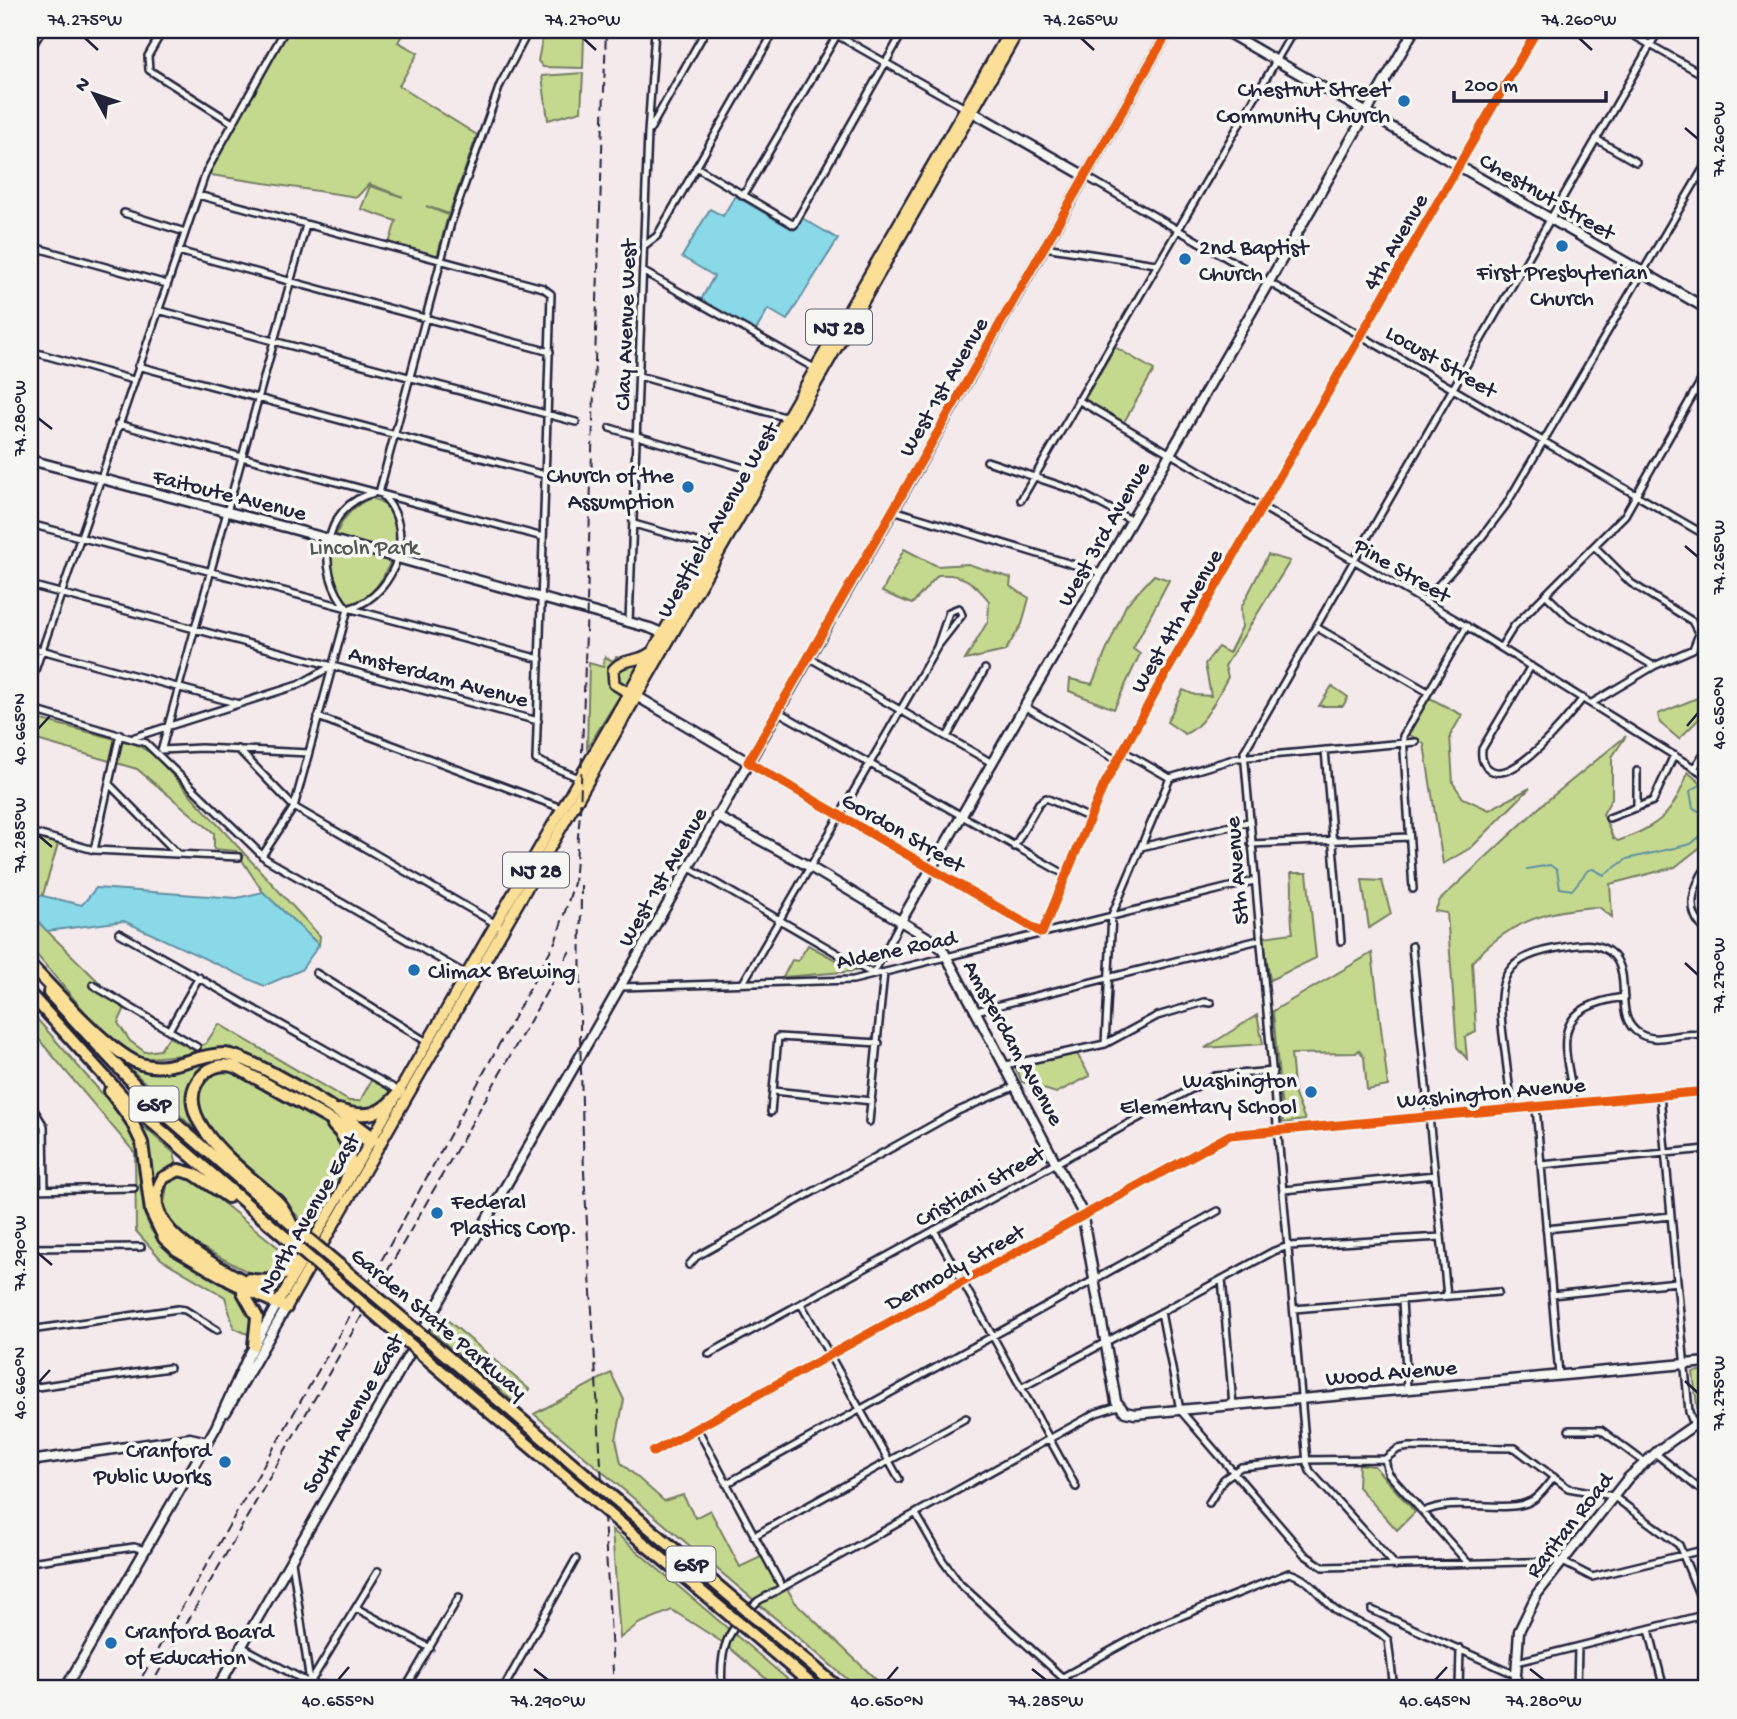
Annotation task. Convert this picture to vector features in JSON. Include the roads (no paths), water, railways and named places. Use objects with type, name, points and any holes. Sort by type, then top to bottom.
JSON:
[{"type":"highway","points":[[30,967],[119,1052],[134,1062],[161,1067],[212,1056],[234,1055],[375,1141]]},
{"type":"highway","name":"Garden State Parkway","points":[[30,967],[139,1090],[292,1225],[305,1245],[426,1358],[817,1689]]},
{"type":"highway","name":"Garden State Parkway","points":[[30,994],[76,1047],[146,1118],[285,1237],[305,1245],[434,1345],[840,1689]]},
{"type":"highway","points":[[76,1047],[138,1131],[147,1166],[150,1211],[161,1234],[177,1250],[280,1305]]},
{"type":"highway","points":[[292,1225],[279,1203],[210,1140],[197,1113],[196,1090],[209,1070],[218,1066],[233,1066],[318,1107],[369,1116],[386,1108],[404,1094]]},
{"type":"highway","points":[[318,1107],[339,1131],[350,1149],[349,1170],[339,1196]]},
{"type":"highway","points":[[254,1345],[257,1324],[255,1309],[231,1277],[188,1248],[168,1230],[157,1199],[159,1186],[167,1174],[179,1170],[194,1174],[285,1237]]},
{"type":"highway","points":[[231,1277],[258,1281],[274,1280],[287,1273],[305,1245]]},
{"type":"main road","name":"Westfield Avenue West","points":[[566,810],[579,778],[666,644],[717,548],[818,371],[969,110],[1019,30]]},
{"type":"main road","name":"West 1st Avenue","points":[[542,1122],[1169,30]]},
{"type":"main road","name":"Chestnut Street","points":[[1223,30],[1707,309]]},
{"type":"main road","name":"West 3rd Avenue","points":[[901,921],[1414,30]]},
{"type":"main road","name":"Westfield Avenue West","points":[[969,110],[1007,31]]},
{"type":"main road","name":"Locust Street","points":[[969,110],[1085,176]]},
{"type":"main road","name":"Faitoute Avenue","points":[[30,460],[329,539],[663,633]]},
{"type":"main road","name":"Westfield Avenue West","points":[[443,1025],[632,694],[652,652],[717,548]]},
{"type":"main road","points":[[663,633],[666,644]]},
{"type":"main road","points":[[632,694],[614,684],[613,670],[620,663],[639,660],[652,652]]},
{"type":"main road","name":"Gordon Street","points":[[632,694],[748,762]]},
{"type":"main road","name":"Amsterdam Avenue","points":[[716,816],[810,867],[939,944],[1076,1195],[1096,1279],[1118,1406]]},
{"type":"main road","name":"North Avenue East","points":[[216,1426],[254,1345],[280,1305],[305,1245],[375,1141],[443,1025]]},
{"type":"main road","name":"South Avenue East","points":[[217,1689],[542,1122]]},
{"type":"main road","name":"North Avenue East","points":[[65,1689],[375,1141]]},
{"type":"main road","name":"Wood Avenue","points":[[1118,1406],[1132,1414],[1707,1362]]},
{"type":"main road","name":"Raritan Road","points":[[1516,1689],[1518,1639],[1524,1616],[1562,1561],[1612,1496],[1644,1462],[1706,1418]]},
{"type":"main road","points":[[30,1461],[190,1438],[207,1442]]},
{"type":"street","points":[[30,50],[41,30]]},
{"type":"street","points":[[163,30],[148,56],[149,70],[231,122]]},
{"type":"street","points":[[30,685],[209,164],[285,30]]},
{"type":"street","points":[[379,493],[451,223],[500,85],[529,30]]},
{"type":"street","name":"Clay Avenue West","points":[[629,622],[648,133],[655,30]]},
{"type":"street","points":[[648,133],[706,30]]},
{"type":"street","points":[[645,245],[657,236],[775,30]]},
{"type":"street","name":"Locust Street","points":[[828,30],[969,110]]},
{"type":"street","points":[[696,167],[794,225],[904,30]]},
{"type":"street","points":[[1021,500],[1294,30]]},
{"type":"street","name":"4th Avenue","points":[[1362,336],[1537,30]]},
{"type":"street","points":[[1624,30],[1707,78]]},
{"type":"street","points":[[1243,757],[1659,30]]},
{"type":"street","points":[[743,196],[837,35]]},
{"type":"street","points":[[1596,139],[1636,162]]},
{"type":"street","points":[[1424,601],[1478,542],[1506,505],[1707,162]]},
{"type":"street","name":"Locust Street","points":[[1085,176],[1707,536]]},
{"type":"street","points":[[198,195],[542,288],[551,294],[536,760],[579,778]]},
{"type":"street","points":[[124,213],[185,232]]},
{"type":"street","points":[[160,750],[170,725],[306,225]]},
{"type":"street","points":[[30,246],[167,284]]},
{"type":"street","points":[[1044,247],[1156,264]]},
{"type":"street","points":[[178,251],[550,352]]},
{"type":"street","points":[[644,272],[818,371]]},
{"type":"street","points":[[158,310],[576,422]]},
{"type":"street","name":"West 4th Avenue","points":[[1042,933],[1090,818],[1123,751],[1362,336]]},
{"type":"street","points":[[30,351],[133,380]]},
{"type":"street","points":[[138,366],[545,475]]},
{"type":"street","points":[[1500,647],[1514,625],[1623,518],[1707,370]]},
{"type":"street","points":[[639,376],[791,419]]},
{"type":"street","name":"Pine Street","points":[[1078,400],[1467,626],[1707,775]]},
{"type":"street","points":[[118,424],[543,537]]},
{"type":"street","points":[[610,428],[760,473]]},
{"type":"street","points":[[987,461],[1076,491],[1131,520]]},
{"type":"street","points":[[262,856],[294,807],[348,609],[330,579],[327,563],[329,539],[335,521],[346,507],[361,498],[379,493]]},
{"type":"street","points":[[348,609],[361,605],[377,592],[398,558],[398,524],[389,504],[379,493]]},
{"type":"street","points":[[893,510],[1101,573]]},
{"type":"street","points":[[30,524],[540,659]]},
{"type":"street","points":[[634,524],[717,548]]},
{"type":"street","points":[[1592,703],[1654,666],[1693,649],[1699,639],[1698,631],[1688,619],[1631,583],[1595,547]]},
{"type":"street","points":[[30,585],[332,666]]},
{"type":"street","points":[[1546,595],[1570,618],[1654,666]]},
{"type":"street","points":[[743,983],[937,647],[962,615],[960,608],[949,612],[937,647]]},
{"type":"street","points":[[1413,889],[1402,743],[1467,626]]},
{"type":"street","points":[[1316,627],[1428,692]]},
{"type":"street","points":[[30,647],[239,704]]},
{"type":"street","points":[[808,657],[992,763]]},
{"type":"street","name":"Amsterdam Avenue","points":[[134,737],[298,685],[332,666],[538,722]]},
{"type":"street","points":[[1531,666],[1482,749],[1483,761],[1491,771],[1511,771],[1559,728],[1583,698]]},
{"type":"street","points":[[947,737],[985,669]]},
{"type":"street","points":[[1024,706],[1118,761]]},
{"type":"street","points":[[30,709],[134,737],[160,750],[262,856],[471,977]]},
{"type":"street","points":[[777,711],[1066,875]]},
{"type":"street","points":[[318,717],[566,810]]},
{"type":"street","points":[[94,850],[120,734]]},
{"type":"street","points":[[1123,751],[1170,778],[1243,757],[1416,742]]},
{"type":"street","points":[[160,750],[237,749],[309,753]]},
{"type":"street","points":[[237,749],[294,807],[499,926]]},
{"type":"street","points":[[1694,768],[1707,749]]},
{"type":"street","points":[[1325,750],[1341,941]]},
{"type":"street","points":[[1609,818],[1653,801],[1674,755]]},
{"type":"street","name":"5th Avenue","points":[[1243,757],[1279,1130],[1306,1460]]},
{"type":"street","name":"Gordon Street","points":[[748,762],[1042,933]]},
{"type":"street","points":[[1637,771],[1637,808]]},
{"type":"street","points":[[1105,1044],[1112,916],[1170,778]]},
{"type":"street","points":[[109,784],[178,854]]},
{"type":"street","points":[[1014,847],[1039,803],[1046,798],[1090,818]]},
{"type":"street","points":[[1141,847],[1248,822]]},
{"type":"street","points":[[30,832],[94,850],[239,857]]},
{"type":"street","points":[[1251,844],[1409,837]]},
{"type":"street","points":[[1707,866],[1699,877],[1692,899],[1696,920],[1707,931]]},
{"type":"street","points":[[687,867],[873,974]]},
{"type":"street","name":"Aldene Road","points":[[620,987],[853,980],[1254,881]]},
{"type":"street","name":"West 3rd Avenue","points":[[873,974],[901,921]]},
{"type":"street","points":[[119,933],[404,1094]]},
{"type":"street","points":[[976,1011],[1259,940]]},
{"type":"street","points":[[1512,1109],[1499,1000],[1503,983],[1516,964],[1539,951],[1585,944],[1611,953],[1620,966],[1629,1024],[1643,1035],[1657,1037],[1693,1033],[1707,1038]]},
{"type":"street","points":[[1412,946],[1447,1296]]},
{"type":"street","points":[[316,973],[432,1044]]},
{"type":"street","points":[[869,1122],[884,973]]},
{"type":"street","points":[[169,1030],[199,977]]},
{"type":"street","points":[[93,985],[197,1048]]},
{"type":"street","points":[[1575,1104],[1565,1048],[1569,1025],[1577,1013],[1592,1003],[1624,997]]},
{"type":"street","points":[[1006,1065],[1105,1044],[1157,1016],[1204,1002],[1211,1003]]},
{"type":"street","points":[[771,1112],[778,1037],[879,1043]]},
{"type":"street","name":"Cristiani Street","points":[[709,1354],[1215,1076],[1273,1071]]},
{"type":"street","points":[[689,1265],[696,1257],[936,1123],[1017,1086]]},
{"type":"street","points":[[773,1091],[872,1101]]},
{"type":"street","name":"Washington Avenue","points":[[1279,1130],[1707,1091]]},
{"type":"street","points":[[1660,1095],[1684,1364],[1689,1412],[1694,1425]]},
{"type":"street","points":[[1535,1107],[1559,1375]]},
{"type":"street","points":[[34,1110],[44,1126],[45,1190]]},
{"type":"street","name":"Dermody Street","points":[[653,1452],[1230,1135],[1279,1130]]},
{"type":"street","points":[[1541,1165],[1707,1149]]},
{"type":"street","points":[[1284,1190],[1435,1175]]},
{"type":"street","points":[[30,1190],[134,1188]]},
{"type":"street","points":[[726,1483],[1218,1212]]},
{"type":"street","points":[[1546,1229],[1671,1216]]},
{"type":"street","points":[[934,1230],[1076,1487]]},
{"type":"street","points":[[1021,1388],[1263,1255],[1289,1247],[1441,1237]]},
{"type":"street","points":[[30,1248],[141,1247]]},
{"type":"street","points":[[1222,1279],[1233,1405]]},
{"type":"street","points":[[1552,1295],[1677,1282]]},
{"type":"street","points":[[1294,1309],[1498,1292]]},
{"type":"street","points":[[1402,1300],[1407,1389]]},
{"type":"street","points":[[801,1304],[899,1479]]},
{"type":"street","points":[[30,1330],[178,1309],[186,1310],[217,1330]]},
{"type":"street","points":[[1161,1312],[1180,1410],[1305,1555],[1323,1567],[1562,1561],[1592,1577],[1707,1549]]},
{"type":"street","points":[[30,1388],[169,1368]]},
{"type":"street","points":[[722,1689],[720,1663],[727,1636],[755,1603],[1084,1420],[1118,1406]]},
{"type":"street","points":[[754,1536],[966,1418]]},
{"type":"street","points":[[697,1428],[782,1587]]},
{"type":"street","points":[[1569,1430],[1601,1430],[1644,1462]]},
{"type":"street","points":[[1209,1503],[1222,1481],[1245,1466],[1306,1460],[1385,1459],[1404,1448],[1506,1446],[1521,1452],[1578,1492],[1612,1496],[1679,1545],[1692,1583],[1707,1614],[1516,1662]]},
{"type":"street","points":[[1655,1453],[1707,1495]]},
{"type":"street","points":[[1385,1459],[1388,1473],[1469,1564]]},
{"type":"street","points":[[1306,1460],[1310,1471],[1396,1566]]},
{"type":"street","points":[[1423,1512],[1440,1505],[1522,1504],[1535,1498],[1553,1476]]},
{"type":"street","points":[[916,1514],[943,1561],[960,1584],[1075,1689]]},
{"type":"street","points":[[30,1563],[134,1547],[145,1550]]},
{"type":"street","points":[[292,1559],[310,1686]]},
{"type":"street","points":[[503,1689],[576,1559]]},
{"type":"street","points":[[310,1686],[377,1571]]},
{"type":"street","points":[[1063,1677],[1154,1627],[1289,1573],[1308,1580],[1337,1612],[1370,1625],[1388,1640],[1394,1689]]},
{"type":"street","points":[[405,1689],[459,1597]]},
{"type":"street","points":[[356,1608],[430,1648]]},
{"type":"street","points":[[1372,1610],[1516,1675]]},
{"type":"street","points":[[1649,1629],[1664,1689]]},
{"type":"street","points":[[241,1646],[310,1686],[352,1689]]},
{"type":"street","points":[[1577,1689],[1578,1647]]},
{"type":"street","points":[[1459,1689],[1460,1648]]},
{"type":"water","points":[[735,196],[794,230],[802,218],[838,239],[787,320],[768,309],[755,332],[701,300],[714,276],[682,257],[710,209],[723,216]]},
{"type":"water","points":[[96,888],[237,898],[263,892],[319,945],[301,970],[264,986],[124,921],[47,931],[32,909],[30,893],[82,905]]},
{"type":"waterway","points":[[1705,782],[1690,791],[1693,808],[1707,815],[1707,822]]},
{"type":"waterway","points":[[1527,869],[1550,865],[1557,870],[1560,888],[1572,890],[1588,870],[1593,869],[1604,875],[1627,859],[1691,844],[1706,831],[1707,824]]},
{"type":"railway","points":[[135,1689],[374,1274],[556,940],[574,883],[580,813],[606,30]]},
{"type":"railway","points":[[581,885],[580,1036],[584,1172],[614,1689]]},
{"type":"railway","points":[[149,1689],[571,949]]},
{"type":"place","name":"Chestnut Street Community Church","points":[[1404,101]]},
{"type":"place","name":"First Presbyterian Church","points":[[1562,246]]},
{"type":"place","name":"2nd Baptist Church","points":[[1185,259]]},
{"type":"place","name":"Church of the Assumption","points":[[688,487]]},
{"type":"place","name":"Climax Brewing","points":[[414,970]]},
{"type":"place","name":"Washington Elementary School","points":[[1311,1092]]},
{"type":"place","name":"Federal Plastics Corp.","points":[[437,1213]]},
{"type":"place","name":"Cranford Public Works","points":[[225,1462]]},
{"type":"place","name":"Cranford Board of Education","points":[[111,1643]]},
{"type":"park label","name":"Lincoln Park","points":[[364,546]]}]
